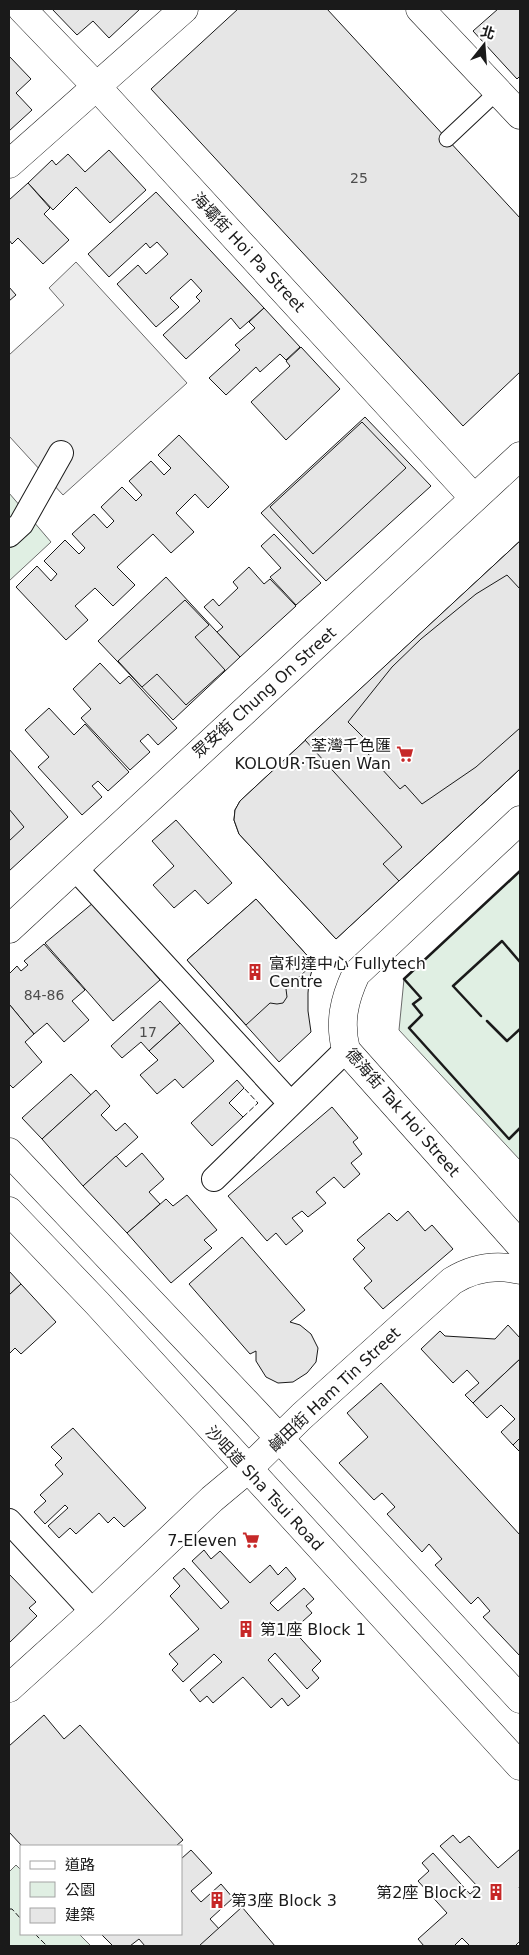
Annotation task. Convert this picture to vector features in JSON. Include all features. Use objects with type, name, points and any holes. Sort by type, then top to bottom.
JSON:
[{"type":"street","name":"海壩街 Hoi Pa Street","points":[[22,9],[96,86],[474,498]]},
{"type":"street","points":[[9,164],[184,9]]},
{"type":"street","points":[[420,9],[520,115]]},
{"type":"street","points":[[9,535],[21,524],[61,453]]},
{"type":"street","name":"眾安街 Chung On Street","points":[[9,929],[520,456]]},
{"type":"street","name":"德海街 Tak Hoi Street","points":[[520,820],[356,974],[346,996],[342,1035],[346,1050],[520,1245]]},
{"type":"street","points":[[75,868],[290,1103]]},
{"type":"street","points":[[214,1179],[346,1050]]},
{"type":"street","points":[[9,1152],[520,1699]]},
{"type":"street","name":"沙咀道 Sha Tsui Road","points":[[9,1211],[97,1303],[520,1766]]},
{"type":"street","name":"鹹田街 Ham Tin Street","points":[[9,1688],[93,1612],[212,1498],[248,1469],[278,1438],[452,1281],[466,1272],[489,1267],[520,1270]]},
{"type":"street","points":[[9,1521],[93,1612]]},
{"type":"lane","points":[[447,139],[498,91]]},
{"type":"green space","points":[[9,493],[51,542],[9,581]]},
{"type":"green space","points":[[520,871],[520,1160],[399,1030],[404,979]]},
{"type":"green space","points":[[16,1865],[20,1869],[20,1935],[80,1935],[91,1946],[9,1946],[9,1872]]},
{"type":"shaded area","points":[[76,262],[187,383],[63,495],[9,436],[9,355],[64,305],[49,288]]},
{"type":"building","points":[[52,9],[140,9],[109,38],[93,21],[77,35]]},
{"type":"building","points":[[238,9],[327,9],[520,218],[520,372],[463,426],[151,89]]},
{"type":"building","points":[[498,9],[520,9],[520,76],[517,79],[473,31]]},
{"type":"building","points":[[9,56],[31,79],[16,93],[32,110],[9,131]]},
{"type":"building","points":[[109,150],[146,190],[110,223],[76,187],[53,210],[28,183],[52,160],[56,165],[68,154],[85,172]]},
{"type":"building","points":[[28,183],[50,208],[44,214],[69,240],[43,264],[18,238],[12,244],[9,240],[9,200]]},
{"type":"building","points":[[156,192],[264,308],[240,329],[231,318],[186,359],[163,335],[200,301],[196,297],[202,291],[191,279],[170,298],[179,307],[156,327],[117,284],[138,265],[146,274],[168,254],[157,242],[150,248],[146,243],[109,277],[88,254]]},
{"type":"building","points":[[9,287],[16,295],[9,301]]},
{"type":"building","points":[[264,308],[300,347],[286,360],[280,354],[260,372],[256,367],[226,395],[209,378],[240,350],[235,345],[255,328],[249,322]]},
{"type":"building","points":[[301,347],[340,389],[286,440],[251,402],[290,366],[286,361]]},
{"type":"building","points":[[365,417],[431,486],[326,581],[261,513]]},
{"type":"building","points":[[362,422],[406,468],[313,554],[270,507]]},
{"type":"building","points":[[179,435],[229,487],[208,508],[195,494],[176,513],[194,532],[171,553],[153,534],[117,567],[135,585],[113,606],[95,588],[75,606],[88,620],[66,640],[16,587],[37,566],[51,581],[57,574],[44,561],[65,540],[79,554],[85,548],[72,534],[94,514],[107,528],[114,521],[101,507],[122,487],[136,501],[142,495],[129,481],[151,461],[164,475],[171,468],[158,455]]},
{"type":"building","points":[[274,534],[321,583],[296,605],[270,577],[281,568],[261,546]]},
{"type":"building","name":"荃灣千色匯 KOLOUR‧Tsuen Wan","points":[[520,541],[520,769],[336,939],[239,834],[234,820],[235,810],[240,801]]},
{"type":"building","name":"荃灣千色匯 KOLOUR‧Tsuen Wan","points":[[520,541],[520,769],[336,939],[239,834],[234,820],[235,810],[240,801]]},
{"type":"building","name":"荃灣千色匯 KOLOUR‧Tsuen Wan","points":[[520,541],[520,769],[399,881],[383,864],[402,847],[305,740]]},
{"type":"building","points":[[249,567],[264,584],[270,579],[296,606],[240,657],[217,632],[223,627],[204,607],[213,599],[219,606],[238,588],[233,582]]},
{"type":"building","points":[[507,575],[520,589],[520,728],[476,767],[422,804],[405,785],[400,789],[361,746],[367,741],[348,722],[392,667],[421,639],[476,594]]},
{"type":"building","points":[[166,577],[240,657],[173,720],[98,641]]},
{"type":"building","points":[[185,600],[209,625],[195,637],[225,670],[186,705],[157,674],[142,687],[118,661]]},
{"type":"building","points":[[100,663],[120,684],[129,676],[177,728],[158,745],[148,734],[140,741],[150,752],[130,770],[81,718],[91,709],[73,689]]},
{"type":"building","points":[[49,708],[74,735],[85,724],[129,772],[108,791],[98,781],[92,786],[102,797],[82,815],[38,767],[49,757],[25,730]]},
{"type":"building","points":[[9,749],[68,817],[9,871]]},
{"type":"building","points":[[9,809],[24,827],[9,841]]},
{"type":"building","points":[[176,820],[232,883],[208,904],[195,890],[174,908],[153,885],[174,866],[152,841]]},
{"type":"building","name":"富利達中心 Fullytech Centre","points":[[256,899],[314,963],[308,993],[311,1032],[279,1062],[187,960]]},
{"type":"building","name":"富利達中心 Fullytech Centre","points":[[256,899],[314,963],[286,989],[287,997],[283,1003],[270,1003],[246,1025],[187,960]]},
{"type":"building","points":[[93,903],[160,980],[113,1021],[45,943]]},
{"type":"building","points":[[44,944],[85,990],[72,1001],[89,1020],[64,1042],[47,1023],[34,1034],[9,1004],[9,974],[17,966],[21,971],[28,965],[24,961]]},
{"type":"building","points":[[160,1001],[180,1023],[149,1051],[141,1042],[122,1058],[111,1046]]},
{"type":"building","points":[[9,1004],[34,1034],[25,1042],[42,1062],[13,1088],[9,1084]]},
{"type":"building","points":[[180,1023],[214,1061],[183,1088],[175,1079],[157,1094],[140,1075],[158,1060],[149,1051]]},
{"type":"building","points":[[71,1074],[91,1095],[42,1139],[22,1118]]},
{"type":"building","points":[[237,1080],[244,1088],[229,1103],[243,1117],[212,1146],[191,1123]]},
{"type":"building","points":[[96,1090],[110,1106],[101,1115],[116,1131],[125,1123],[138,1137],[83,1186],[42,1139]]},
{"type":"building","points":[[332,1107],[358,1138],[353,1142],[362,1154],[351,1163],[360,1174],[344,1188],[334,1177],[316,1192],[326,1203],[308,1217],[302,1211],[292,1218],[303,1231],[286,1245],[276,1233],[267,1241],[228,1196]]},
{"type":"building","points":[[142,1153],[164,1179],[149,1192],[160,1204],[127,1233],[83,1186],[116,1156],[126,1167]]},
{"type":"building","points":[[187,1195],[217,1230],[204,1240],[212,1248],[171,1283],[127,1233],[166,1199],[173,1206]]},
{"type":"building","points":[[408,1211],[425,1231],[432,1225],[453,1249],[383,1309],[364,1288],[372,1281],[353,1259],[365,1248],[357,1240],[389,1213],[397,1221]]},
{"type":"building","points":[[242,1237],[305,1310],[290,1322],[300,1325],[311,1334],[318,1348],[316,1362],[307,1373],[293,1382],[278,1383],[266,1377],[256,1361],[256,1351],[250,1354],[189,1284]]},
{"type":"building","points":[[9,1271],[21,1284],[9,1295]]},
{"type":"building","points":[[21,1284],[56,1322],[21,1354],[15,1348],[9,1354],[9,1295]]},
{"type":"building","points":[[508,1325],[520,1338],[520,1359],[473,1403],[465,1395],[479,1383],[467,1370],[453,1383],[421,1349],[440,1331],[445,1336],[495,1339]]},
{"type":"building","points":[[520,1359],[520,1438],[513,1445],[501,1432],[515,1419],[501,1405],[487,1418],[473,1403]]},
{"type":"building","points":[[381,1383],[520,1535],[520,1656],[483,1617],[490,1611],[478,1597],[471,1604],[435,1565],[442,1559],[429,1544],[422,1552],[387,1514],[395,1507],[382,1493],[374,1500],[339,1463],[368,1437],[347,1413]]},
{"type":"building","points":[[73,1428],[146,1508],[124,1527],[114,1517],[108,1523],[99,1513],[76,1534],[70,1528],[59,1538],[48,1526],[68,1508],[65,1505],[45,1524],[34,1512],[46,1501],[40,1495],[63,1474],[55,1465],[62,1458],[51,1447]]},
{"type":"building","points":[[520,1438],[520,1452],[513,1445]]},
{"type":"building","name":"第1座 Block 1","points":[[204,1550],[211,1559],[220,1551],[250,1583],[270,1565],[278,1575],[286,1567],[296,1579],[270,1603],[278,1611],[304,1588],[314,1599],[306,1606],[312,1613],[293,1630],[321,1661],[312,1670],[319,1678],[307,1689],[275,1653],[268,1660],[300,1696],[288,1706],[282,1698],[271,1708],[243,1677],[213,1703],[207,1696],[200,1702],[190,1690],[222,1662],[214,1654],[183,1682],[172,1670],[178,1664],[169,1654],[199,1629],[170,1596],[180,1586],[173,1578],[184,1568],[221,1609],[229,1602],[192,1561]]},
{"type":"building","points":[[9,1574],[36,1602],[29,1608],[37,1616],[9,1643]]},
{"type":"building","points":[[44,1715],[64,1739],[80,1725],[183,1840],[177,1845],[21,1845],[9,1832],[9,1746]]},
{"type":"building","name":"第2座 Block 2","points":[[453,1835],[460,1843],[469,1836],[498,1868],[520,1849],[520,1941],[516,1945],[518,1946],[470,1946],[462,1938],[454,1946],[424,1946],[418,1939],[447,1913],[418,1881],[429,1871],[422,1863],[433,1853],[470,1894],[478,1887],[440,1846]]},
{"type":"building","name":"第3座 Block 3","points":[[191,1850],[212,1873],[191,1891],[201,1902],[221,1884],[233,1898],[210,1919],[231,1942],[227,1946],[145,1946],[139,1939],[130,1946],[113,1946],[102,1935],[182,1935],[182,1858]]},
{"type":"building","points":[[242,1907],[275,1946],[199,1946]]},
{"type":"fence","points":[[243,1117],[258,1103],[244,1088]]},
{"type":"fence","points":[[9,1909],[12,1909],[20,1918]]},
{"type":"fence","points":[[36,1935],[47,1946]]},
{"type":"wall","points":[[520,871],[404,979],[421,998],[413,1004],[422,1015],[409,1028],[509,1139],[520,1128]]},
{"type":"wall","points":[[481,1016],[453,986],[502,941],[520,962]]},
{"type":"wall","points":[[487,1021],[507,1041],[520,1029]]},
{"type":"place","name":"荃灣千色匯 KOLOUR‧Tsuen Wan","points":[[405,754]]},
{"type":"place","name":"富利達中心 Fullytech Centre","points":[[255,972]]},
{"type":"place","name":"7-Eleven","points":[[251,1540]]},
{"type":"place","name":"第1座 Block 1","points":[[246,1629]]},
{"type":"place","name":"第2座 Block 2","points":[[496,1892]]},
{"type":"place","name":"第3座 Block 3","points":[[217,1900]]}]
